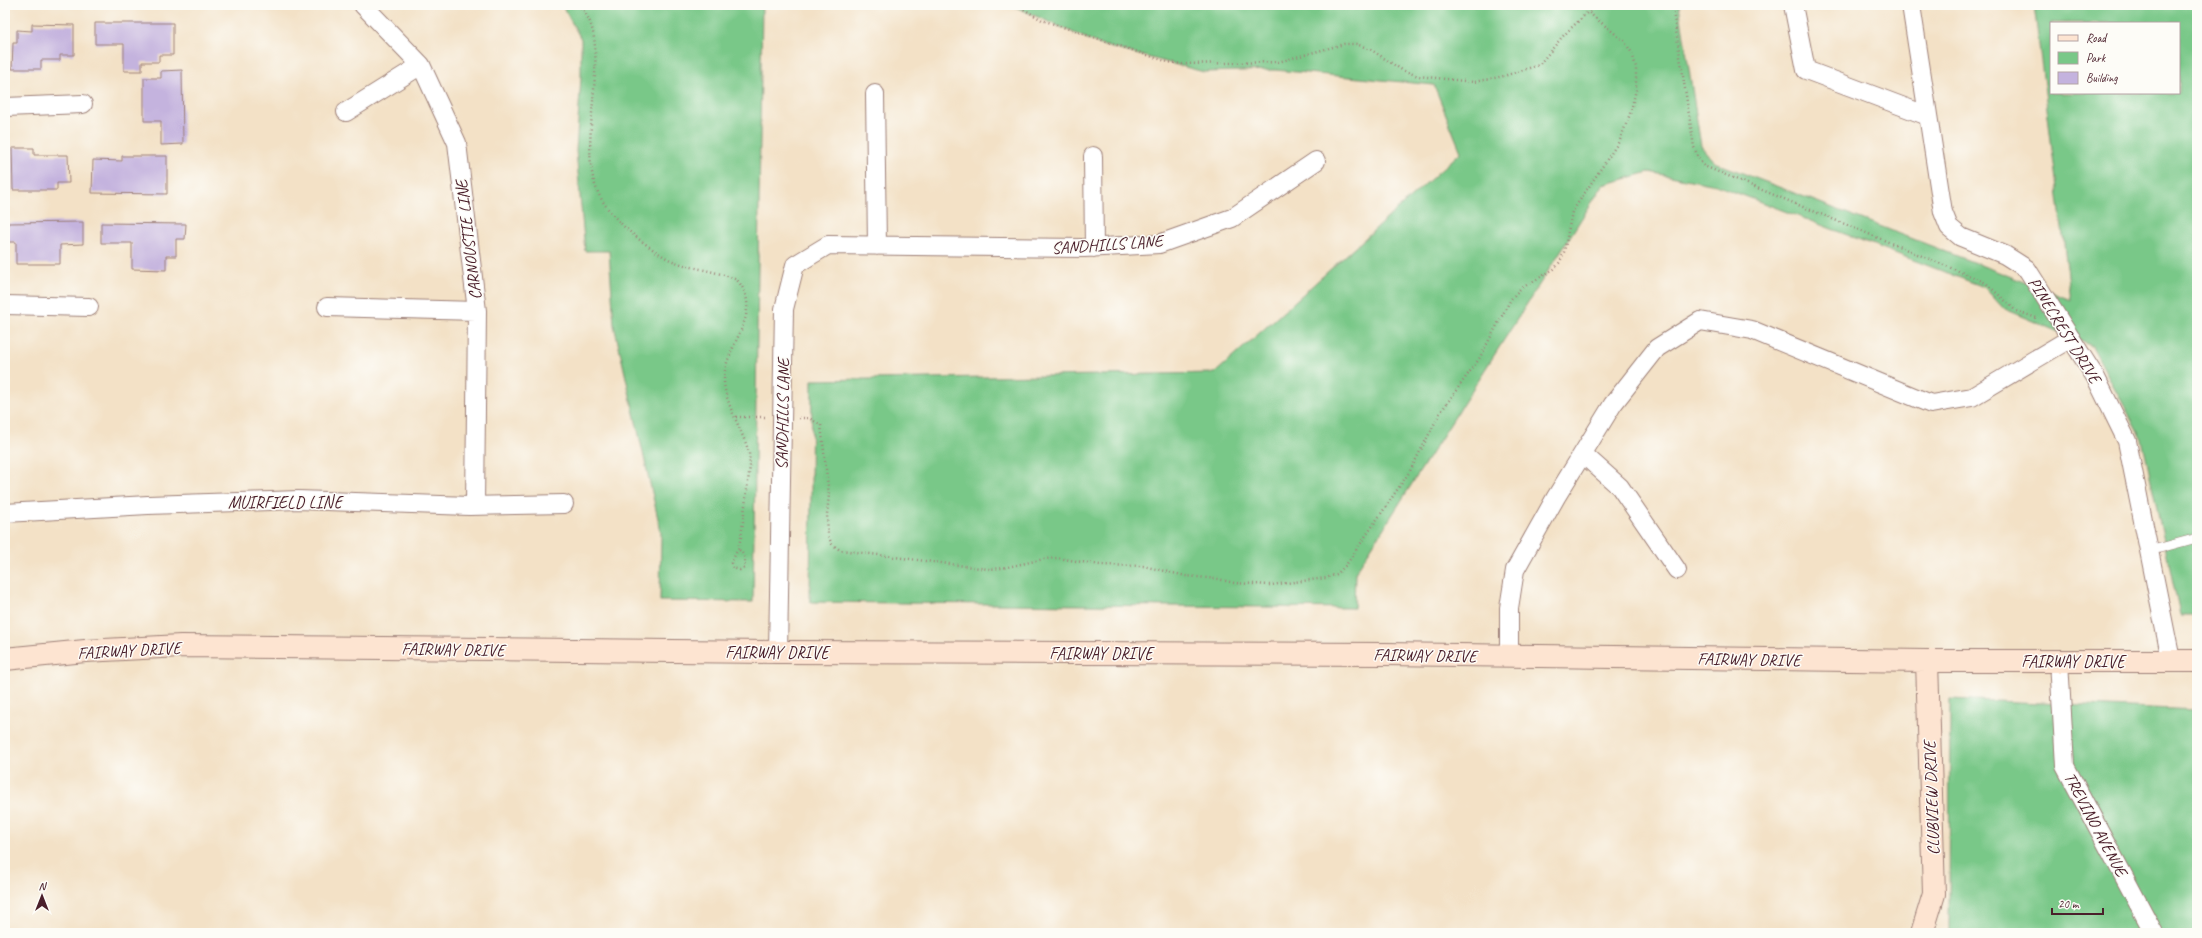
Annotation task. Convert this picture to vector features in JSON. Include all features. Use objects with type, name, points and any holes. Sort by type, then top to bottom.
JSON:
[{"type":"main road","name":"FAIRWAY DRIVE","points":[[5,659],[85,651],[181,646],[778,652],[1509,656],[1927,661],[2197,661]]},
{"type":"main road","name":"CLUBVIEW DRIVE","points":[[1922,933],[1934,894],[1927,661]]},
{"type":"street","name":"CARNOUSTIE LINE","points":[[364,5],[421,65],[457,143],[477,311],[475,506]]},
{"type":"street","points":[[1792,5],[1806,70],[1928,116]]},
{"type":"street","name":"PINECREST DRIVE","points":[[1911,5],[1943,212],[1949,227],[1961,237],[2005,255],[2027,269],[2096,378],[2127,441],[2172,660]]},
{"type":"street","points":[[346,112],[421,65]]},
{"type":"street","points":[[875,94],[878,246]]},
{"type":"street","points":[[5,107],[83,104]]},
{"type":"street","points":[[1093,156],[1094,248]]},
{"type":"street","name":"SANDHILLS LANE","points":[[778,652],[784,309],[795,265],[828,245],[1094,248],[1159,244],[1232,218],[1316,161]]},
{"type":"street","points":[[5,305],[90,307]]},
{"type":"street","points":[[327,307],[477,311]]},
{"type":"street","points":[[1509,656],[1509,608],[1515,570],[1613,404],[1657,348],[1700,321],[1752,330],[1931,404],[1972,398],[2071,338]]},
{"type":"street","points":[[1583,454],[1620,487],[1677,570]]},
{"type":"street","name":"MUIRFIELD LINE","points":[[5,513],[148,505],[298,500],[475,506],[564,504]]},
{"type":"street","name":"TREVINO AVENUE","points":[[2059,661],[2065,766],[2154,933]]},
{"type":"lane","points":[[2149,551],[2197,538]]},
{"type":"path","points":[[578,5],[582,9],[592,27],[596,46],[589,133],[590,158],[597,190],[612,213],[639,239],[664,257],[737,280],[747,296],[747,313],[729,358],[724,382],[736,417],[746,439],[750,466],[738,549],[731,563],[733,568],[740,570],[744,568],[746,562],[744,555],[738,549]]},
{"type":"path","points":[[1017,5],[1042,20],[1168,62],[1182,64],[1278,62],[1344,44],[1356,44],[1370,49],[1402,70],[1418,76],[1474,82],[1504,76],[1539,65],[1562,37],[1596,5]]},
{"type":"path","points":[[1672,5],[1694,147],[1699,160],[1704,166],[1986,283],[2016,311],[2034,318],[2057,315]]},
{"type":"path","points":[[736,417],[809,418],[821,425],[829,496],[826,514],[828,536],[832,544],[840,550],[988,569],[1058,558],[1100,565],[1143,566],[1186,576],[1250,585],[1271,585],[1326,578],[1336,574],[1346,565],[1410,471],[1440,413],[1479,359],[1511,299],[1520,289],[1554,269],[1560,262],[1564,252],[1572,212],[1620,140],[1630,114],[1636,90],[1636,67],[1632,53],[1624,41],[1588,12]]},
{"type":"green space","points":[[562,5],[762,5],[753,602],[660,601],[661,532],[614,325],[609,251],[585,251],[576,151],[581,77],[581,39]]},
{"type":"green space","points":[[1011,5],[1679,5],[1701,146],[1714,162],[2071,300],[2034,5],[2197,5],[2197,615],[2180,615],[2142,439],[2092,346],[2004,309],[1984,287],[1716,185],[1649,172],[1603,185],[1355,573],[1354,608],[810,602],[812,380],[1215,373],[1461,152],[1434,85],[1275,70],[1204,72],[1101,45]]},
{"type":"green space","points":[[1950,699],[2197,710],[2197,933],[1949,933]]},
{"type":"building","points":[[95,23],[173,23],[173,55],[159,55],[159,62],[142,62],[142,71],[124,71],[124,44],[95,44]]},
{"type":"building","points":[[32,24],[74,25],[74,55],[60,55],[60,60],[41,60],[41,69],[12,69],[13,43],[17,43],[17,30],[32,31]]},
{"type":"building","points":[[182,70],[183,144],[161,145],[161,121],[144,121],[144,78],[161,78],[161,71]]},
{"type":"building","points":[[12,148],[34,148],[34,155],[68,155],[69,183],[57,183],[57,190],[13,190]]},
{"type":"building","points":[[122,156],[167,156],[167,194],[92,193],[93,160],[122,161]]},
{"type":"building","points":[[83,222],[83,244],[60,245],[60,264],[16,264],[16,242],[8,242],[8,223]]},
{"type":"building","points":[[101,223],[186,224],[185,239],[176,239],[176,256],[166,256],[166,270],[132,269],[132,243],[101,243]]}]
